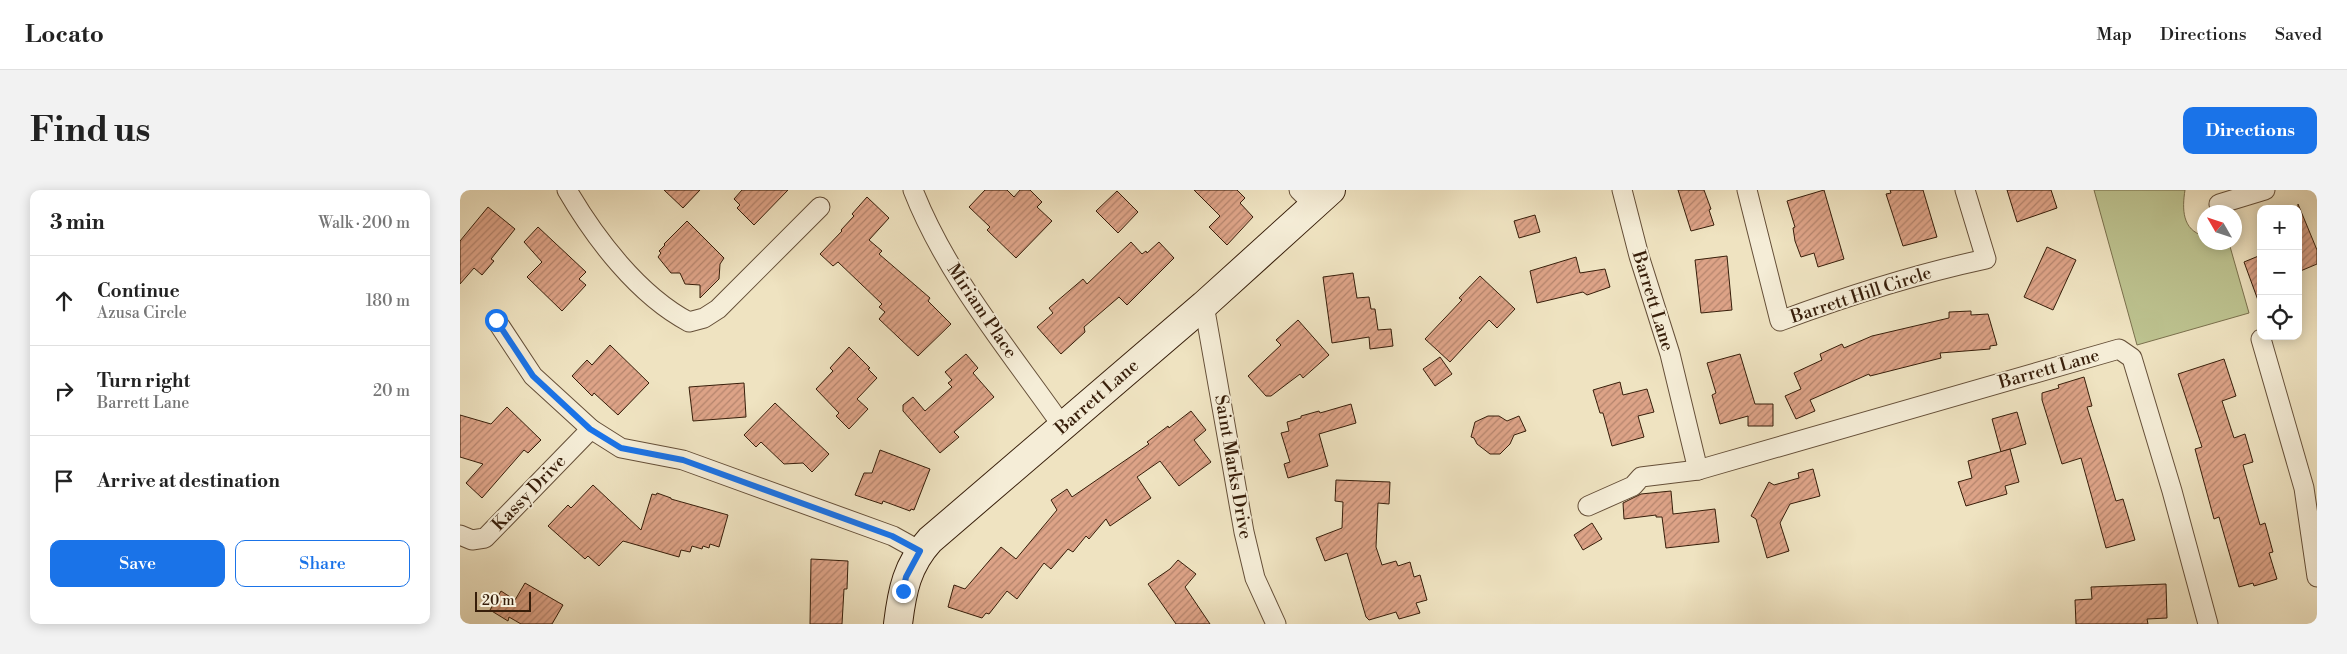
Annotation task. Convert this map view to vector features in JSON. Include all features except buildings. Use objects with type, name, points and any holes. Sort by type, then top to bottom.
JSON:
[{"type":"street","points":[[567,190],[585,220],[612,255],[672,313],[688,322],[704,318],[718,310],[820,208]]},
{"type":"street","name":"Miriam Place","points":[[912,190],[944,256],[1063,427]]},
{"type":"street","name":"Barrett Lane","points":[[1622,190],[1638,256],[1670,354],[1698,470]]},
{"type":"street","name":"Barrett Hill Circle","points":[[1747,190],[1780,321],[1942,268],[1986,258],[1965,190]]},
{"type":"street","points":[[2219,204],[2266,190]]},
{"type":"street","name":"Barrett Lane","points":[[898,624],[906,577],[920,551],[948,524],[1204,305],[1315,195]]},
{"type":"street","name":"Saint Marks Drive","points":[[1204,305],[1244,532],[1255,578],[1276,624]]},
{"type":"street","points":[[496,320],[533,376],[590,429],[621,448],[683,460],[892,536],[920,551]]},
{"type":"street","points":[[2261,340],[2304,488],[2317,578]]},
{"type":"street","name":"Barrett Lane","points":[[1588,506],[1633,486],[1641,476],[1698,470],[2119,349],[2132,358],[2172,491],[2208,624]]},
{"type":"street","name":"Kassy Drive","points":[[460,535],[472,540],[484,538],[590,429]]},
{"type":"green space","points":[[2094,190],[2185,190],[2185,218],[2191,229],[2197,233],[2197,250],[2231,250],[2249,313],[2137,345]]},
{"type":"route","points":[[496,320],[533,376],[590,429],[621,448],[683,460],[892,536],[920,551],[906,577],[903,591]]}]
